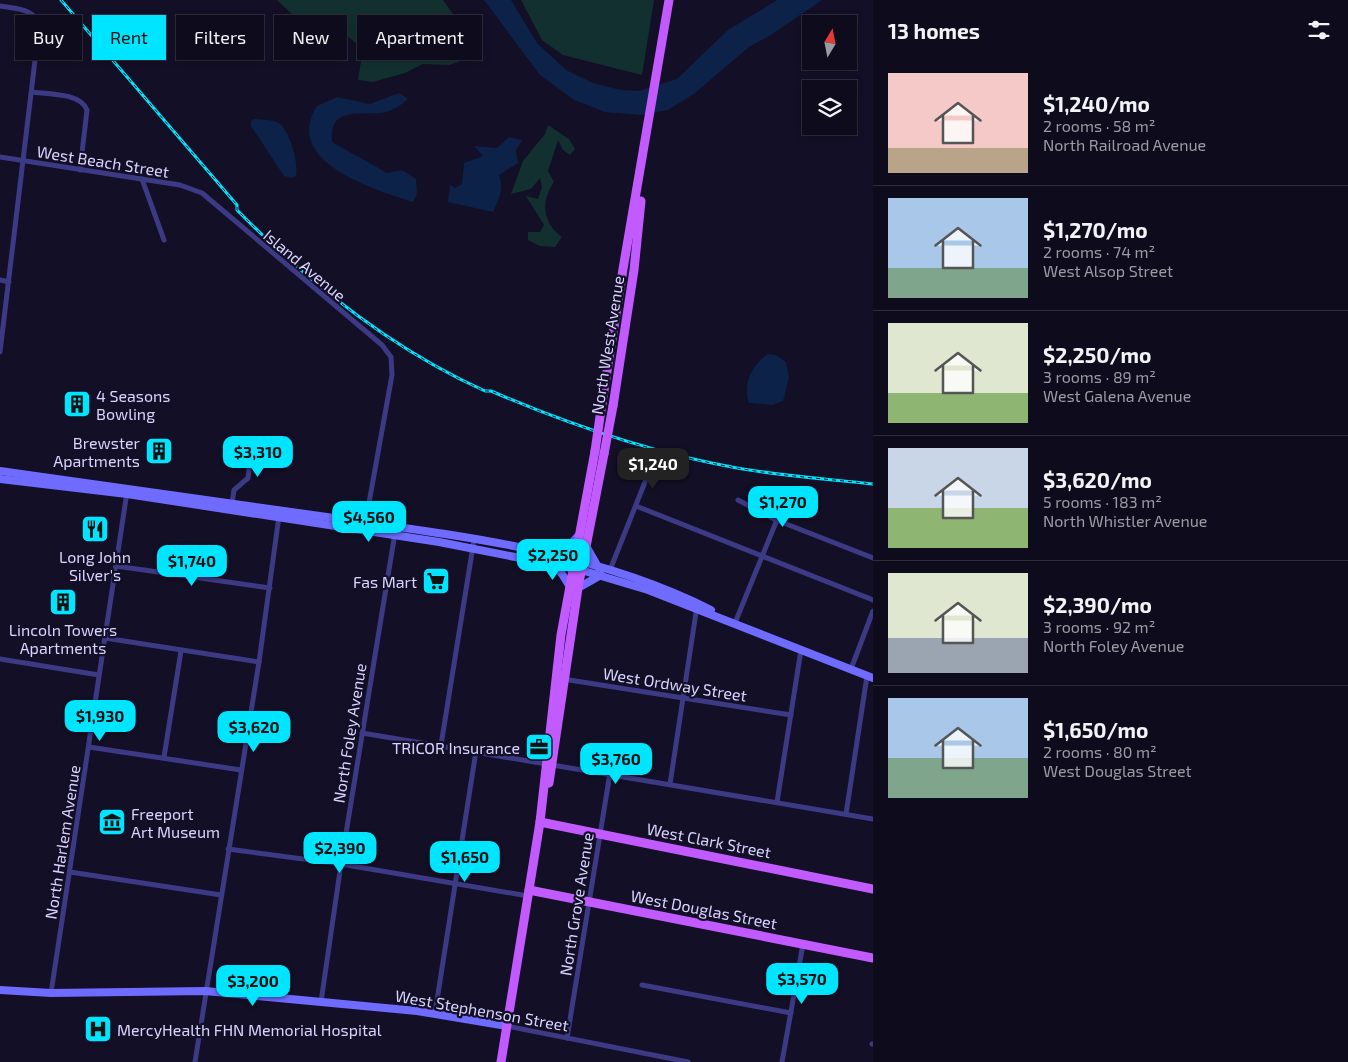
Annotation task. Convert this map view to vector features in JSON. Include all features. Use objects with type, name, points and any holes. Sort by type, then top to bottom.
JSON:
[{"type":"main road","name":"North West Avenue","points":[[501,1062],[550,763],[560,678],[578,565],[580,534],[595,451],[623,269],[670,0]]},
{"type":"main road","name":"North West Avenue","points":[[578,565],[586,546],[613,406],[634,270],[647,138]]},
{"type":"main road","points":[[0,471],[395,531],[553,559],[599,571],[697,607],[870,677]]},
{"type":"main road","points":[[0,479],[232,503],[280,514]]},
{"type":"main road","points":[[553,559],[580,534]]},
{"type":"main road","points":[[586,546],[599,571]]},
{"type":"main road","points":[[553,559],[574,588],[599,571],[610,570],[652,584],[697,607]]},
{"type":"main road","name":"West Clark Street","points":[[540,822],[873,889]]},
{"type":"main road","name":"West Douglas Street","points":[[528,893],[589,902],[873,958]]},
{"type":"main road","name":"West Stephenson Street","points":[[0,990],[51,993],[205,991],[435,1013],[507,1026]]},
{"type":"street","points":[[0,6],[24,10],[35,17],[39,27],[0,352]]},
{"type":"street","points":[[32,92],[77,99],[86,106],[80,170]]},
{"type":"street","name":"West Beach Street","points":[[0,158],[142,179],[180,186],[202,193]]},
{"type":"street","points":[[142,179],[164,240]]},
{"type":"street","name":"Island Avenue","points":[[202,193],[382,345],[391,357],[392,375],[365,527]]},
{"type":"street","points":[[0,280],[9,282]]},
{"type":"street","points":[[232,503],[234,490],[248,478],[252,444]]},
{"type":"street","points":[[610,570],[651,467]]},
{"type":"street","name":"North Harlem Avenue","points":[[51,993],[127,491]]},
{"type":"street","points":[[735,622],[787,495]]},
{"type":"street","points":[[738,500],[776,520],[873,558]]},
{"type":"street","points":[[636,506],[873,600]]},
{"type":"street","points":[[195,1062],[280,514]]},
{"type":"street","name":"North Foley Avenue","points":[[321,1002],[341,864],[395,531]]},
{"type":"street","points":[[441,745],[473,544]]},
{"type":"street","points":[[116,566],[270,588]]},
{"type":"street","points":[[670,784],[697,607]]},
{"type":"street","points":[[850,669],[873,610]]},
{"type":"street","points":[[105,638],[258,662]]},
{"type":"street","points":[[777,802],[801,650]]},
{"type":"street","points":[[164,757],[181,651]]},
{"type":"street","points":[[0,659],[99,675]]},
{"type":"street","points":[[846,814],[870,677]]},
{"type":"street","name":"West Ordway Street","points":[[560,678],[790,715]]},
{"type":"street","points":[[362,733],[610,773],[873,819]]},
{"type":"street","points":[[89,747],[241,770]]},
{"type":"street","points":[[435,1013],[476,751]]},
{"type":"street","name":"North Grove Avenue","points":[[567,1038],[610,773]]},
{"type":"street","name":"West Douglas Street","points":[[228,849],[341,864],[528,893]]},
{"type":"street","points":[[70,872],[221,895]]},
{"type":"street","points":[[782,1062],[803,944]]},
{"type":"street","points":[[642,985],[791,1013]]},
{"type":"street","name":"West Stephenson Street","points":[[507,1026],[688,1062]]},
{"type":"green space","points":[[277,0],[443,0],[455,15],[357,15],[357,47],[356,43],[347,36],[347,15],[293,15]]},
{"type":"green space","points":[[521,0],[654,0],[642,75],[563,55],[542,40]]},
{"type":"green space","points":[[461,60],[449,65],[423,64],[405,73],[373,82],[358,80],[361,61]]},
{"type":"green space","points":[[548,125],[569,139],[575,149],[570,155],[563,150],[558,140],[548,171],[554,182],[545,204],[547,219],[562,237],[555,247],[540,246],[528,240],[528,232],[540,232],[544,225],[526,196],[538,199],[542,187],[540,178],[531,189],[511,194],[523,161],[545,134]]},
{"type":"water","points":[[484,0],[511,0],[537,43],[566,70],[593,83],[621,90],[639,91],[677,79],[728,30],[777,0],[822,0],[771,35],[749,47],[695,93],[668,110],[641,115],[605,112],[574,100],[540,75]]},
{"type":"water","points":[[399,93],[408,99],[392,110],[380,113],[346,115],[340,118],[335,123],[332,131],[332,142],[387,173],[402,170],[416,179],[417,194],[413,202],[377,190],[338,170],[322,158],[312,143],[309,126],[317,106],[337,97],[370,104]]},
{"type":"water","points":[[254,119],[275,121],[284,128],[293,148],[297,171],[296,176],[292,178],[284,176],[251,126],[251,121]]},
{"type":"water","points":[[509,137],[522,140],[516,150],[518,163],[499,175],[501,190],[493,212],[448,202],[450,185],[455,188],[462,184],[464,163],[483,156],[474,146],[497,148]]},
{"type":"water","points":[[768,354],[776,355],[786,362],[789,378],[783,401],[773,405],[749,403],[747,389],[750,376],[757,363]]},
{"type":"railway","points":[[61,0],[237,205],[237,210],[250,223],[303,272],[360,318],[420,357],[485,391],[491,391],[581,426],[643,446],[737,468],[873,484]]},
{"type":"place","name":"4 Seasons Bowling","points":[[77,404]]},
{"type":"place","name":"Brewster Apartments","points":[[159,451]]},
{"type":"place","name":"Long John Silver's","points":[[95,529]]},
{"type":"place","name":"Fas Mart","points":[[436,581]]},
{"type":"place","name":"Lincoln Towers Apartments","points":[[63,602]]},
{"type":"place","name":"TRICOR Insurance","points":[[539,747]]},
{"type":"place","name":"Freeport Art Museum","points":[[112,822]]},
{"type":"place","name":"MercyHealth FHN Memorial Hospital","points":[[98,1029]]}]
